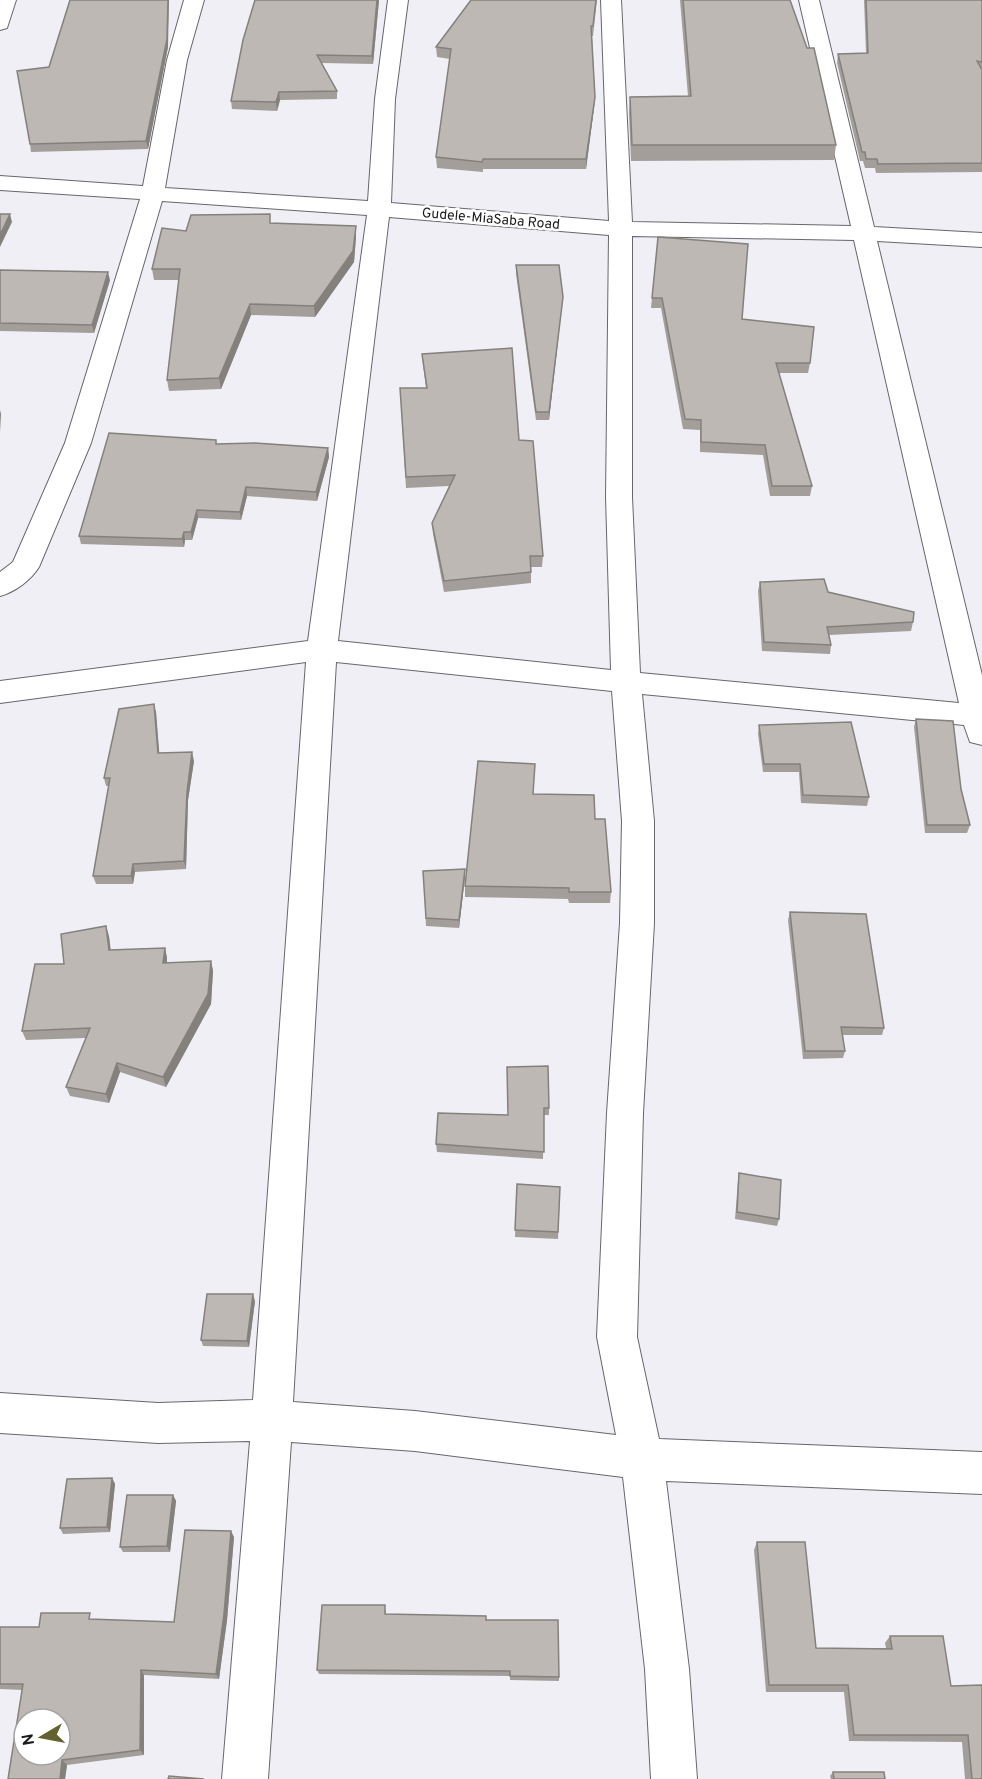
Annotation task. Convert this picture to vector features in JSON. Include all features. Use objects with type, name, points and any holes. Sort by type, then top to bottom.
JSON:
[{"type":"street","points":[[0,24],[6,0]]},
{"type":"street","points":[[0,586],[25,567],[78,442],[153,194],[177,60],[194,0]]},
{"type":"street","points":[[245,1779],[322,650],[379,209],[385,99],[398,0]]},
{"type":"street","points":[[611,0],[621,228],[620,497],[626,682],[638,821],[637,923],[625,1113],[617,1337],[642,1459],[667,1669],[674,1779]]},
{"type":"street","points":[[0,692],[322,650],[981,722],[809,0]]},
{"type":"street","name":"Gudele-MiaSaba Road","points":[[0,183],[621,228],[864,233],[982,240]]},
{"type":"street","points":[[0,1413],[158,1423],[270,1420],[415,1431],[642,1459],[982,1473]]},
{"type":"building","points":[[70,0],[168,0],[167,39],[146,141],[30,144],[17,71],[49,67]]},
{"type":"building","points":[[255,0],[377,0],[372,56],[317,55],[337,91],[279,92],[276,102],[231,101],[243,40]]},
{"type":"building","points":[[471,0],[596,0],[593,26],[591,26],[595,97],[586,159],[483,159],[482,162],[436,157],[451,49],[436,47]]},
{"type":"building","points":[[683,0],[790,0],[807,48],[814,48],[836,145],[632,145],[630,97],[691,96]]},
{"type":"building","points":[[866,0],[982,0],[982,62],[977,61],[982,70],[982,163],[878,164],[877,159],[866,159],[865,152],[862,152],[838,54],[868,53]]},
{"type":"building","points":[[0,214],[10,214],[0,235]]},
{"type":"building","points":[[270,214],[270,223],[356,226],[353,251],[314,306],[250,304],[219,378],[167,380],[180,269],[152,269],[162,228],[186,231],[191,215]]},
{"type":"building","points":[[658,237],[748,244],[742,319],[814,327],[810,363],[776,363],[812,486],[772,486],[765,445],[701,442],[701,420],[685,419],[662,298],[652,298]]},
{"type":"building","points":[[516,265],[559,265],[563,297],[549,412],[536,412]]},
{"type":"building","points":[[0,270],[108,272],[92,325],[0,323]]},
{"type":"building","points":[[512,348],[519,440],[533,441],[543,556],[530,556],[531,572],[444,581],[432,523],[455,475],[406,477],[400,388],[427,388],[422,354]]},
{"type":"building","points":[[109,433],[216,440],[216,444],[255,443],[328,448],[316,492],[246,487],[240,512],[197,510],[191,532],[184,532],[182,539],[79,536]]},
{"type":"building","points":[[824,579],[828,592],[914,612],[913,622],[827,627],[831,645],[764,642],[760,582]]},
{"type":"building","points":[[154,704],[158,753],[192,752],[187,792],[184,861],[133,864],[131,876],[93,876],[110,778],[104,778],[119,709]]},
{"type":"building","points":[[916,719],[953,721],[961,789],[970,825],[927,825]]},
{"type":"building","points":[[851,722],[869,797],[803,795],[800,764],[764,764],[759,725]]},
{"type":"building","points":[[478,761],[535,764],[533,794],[594,795],[595,819],[605,819],[611,892],[569,892],[569,888],[465,886]]},
{"type":"building","points":[[465,869],[459,920],[426,918],[423,871]]},
{"type":"building","points":[[790,912],[866,914],[884,1028],[841,1027],[845,1051],[805,1051]]},
{"type":"building","points":[[106,926],[109,950],[165,948],[163,963],[211,961],[208,994],[163,1077],[117,1063],[106,1094],[66,1087],[90,1028],[22,1031],[35,964],[64,964],[61,934]]},
{"type":"building","points":[[548,1066],[549,1108],[544,1108],[544,1152],[436,1144],[438,1113],[508,1115],[507,1067]]},
{"type":"building","points":[[739,1173],[781,1180],[779,1219],[737,1212]]},
{"type":"building","points":[[517,1184],[560,1187],[558,1232],[515,1230]]},
{"type":"building","points":[[207,1294],[253,1294],[247,1341],[201,1340]]},
{"type":"building","points":[[112,1478],[107,1527],[60,1528],[67,1479]]},
{"type":"building","points":[[127,1495],[173,1495],[167,1546],[120,1547]]},
{"type":"building","points":[[185,1530],[231,1531],[216,1674],[141,1670],[140,1750],[72,1759],[72,1707],[19,1707],[23,1684],[0,1684],[0,1627],[39,1627],[41,1613],[90,1613],[89,1619],[174,1622]]},
{"type":"building","points":[[757,1542],[805,1542],[816,1648],[892,1649],[890,1636],[943,1636],[951,1686],[982,1685],[982,1779],[972,1779],[968,1735],[854,1735],[848,1685],[769,1685]]},
{"type":"building","points":[[322,1605],[385,1605],[385,1614],[486,1616],[486,1620],[558,1620],[559,1677],[510,1676],[510,1671],[317,1670]]},
{"type":"building","points":[[12,1754],[12,1767],[61,1767],[60,1779],[8,1779]]},
{"type":"building","points":[[833,1772],[884,1772],[885,1779],[834,1779]]},
{"type":"building","points":[[169,1776],[204,1779],[168,1779]]}]
